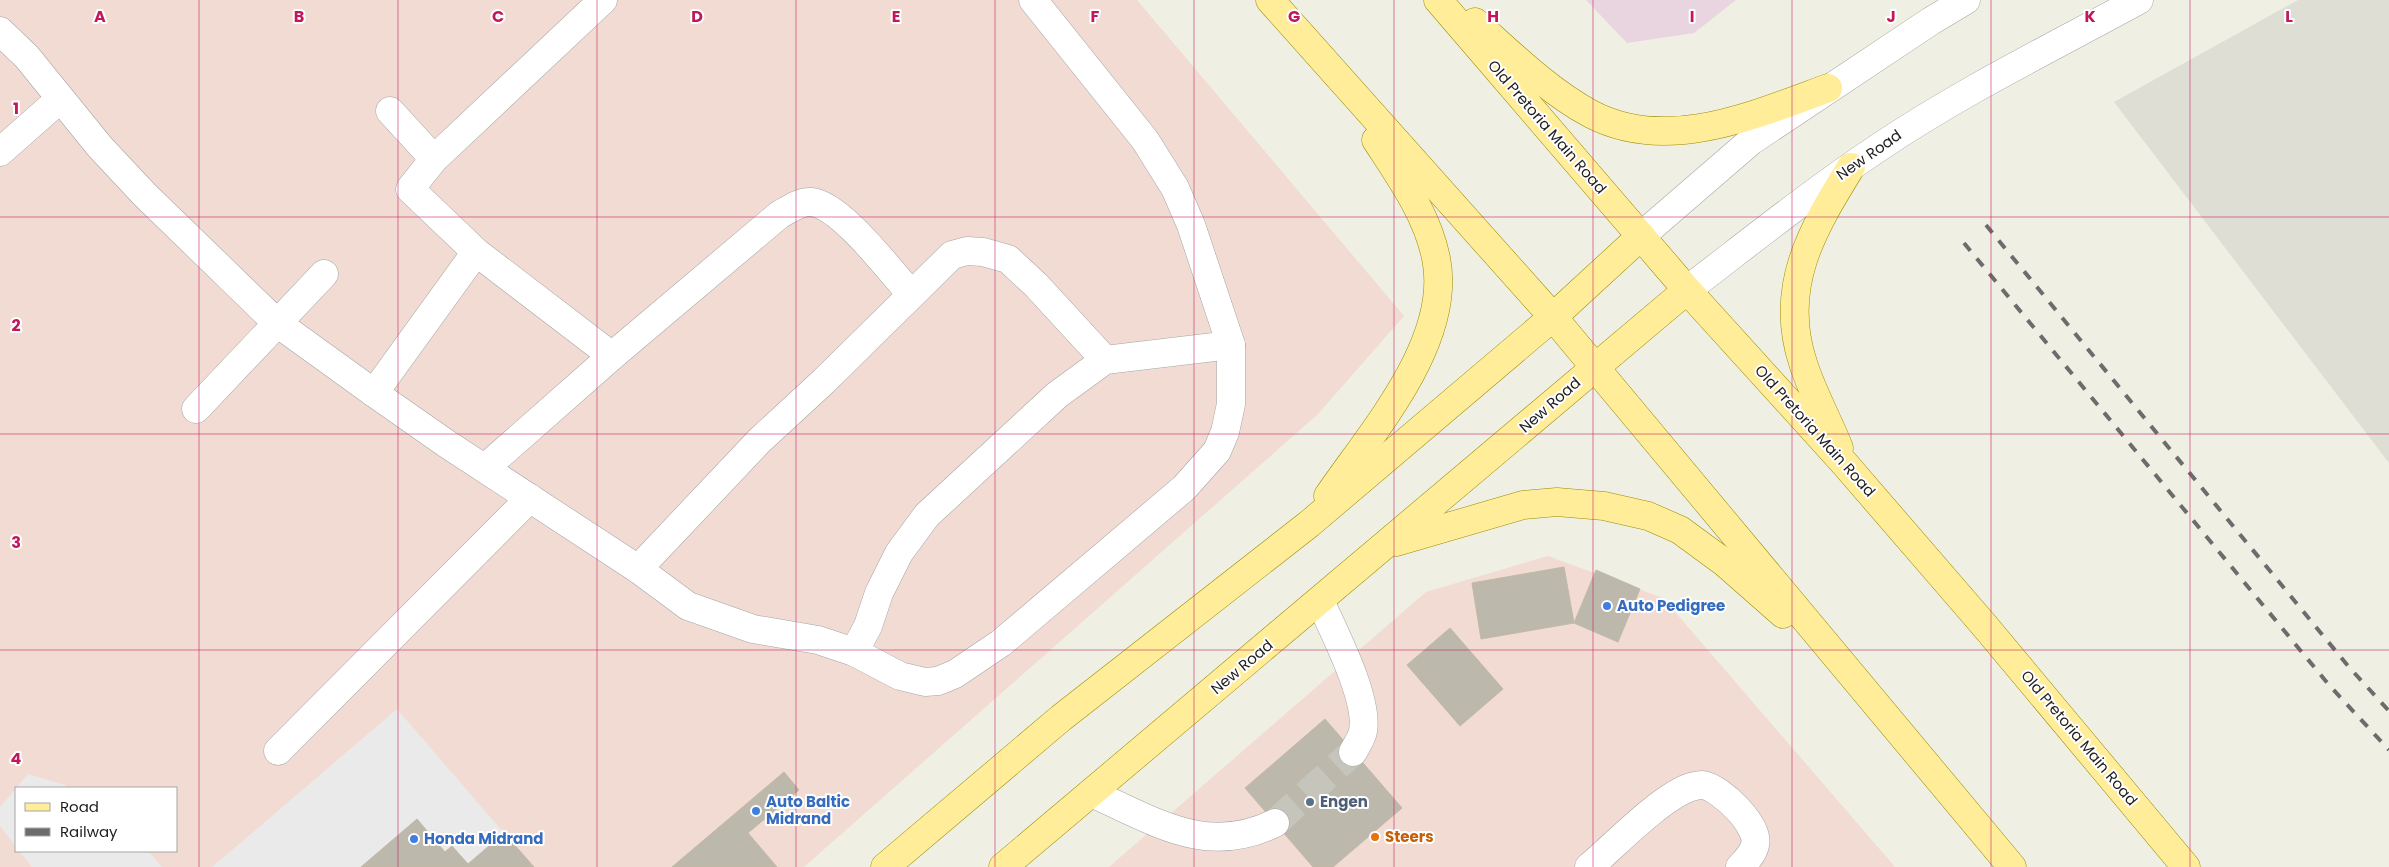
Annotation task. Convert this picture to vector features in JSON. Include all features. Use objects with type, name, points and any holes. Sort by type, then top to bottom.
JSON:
[{"type":"main road","points":[[1270,0],[1552,316],[2012,867]]},
{"type":"main road","name":"Old Pretoria Main Road","points":[[1438,0],[1687,290],[1844,463],[1991,632],[2186,867]]},
{"type":"main road","points":[[1449,0],[1540,78],[1563,95],[1591,114],[1632,128],[1682,131],[1714,126],[1828,88]]},
{"type":"main road","points":[[1309,524],[1416,364],[1435,319],[1439,280],[1432,245],[1418,208],[1330,68]]},
{"type":"main road","points":[[1844,463],[1803,365],[1795,332],[1793,304],[1803,256],[1830,201],[1851,166]]},
{"type":"main road","points":[[885,867],[1061,718],[1309,524],[1552,316],[1641,236]]},
{"type":"main road","name":"New Road","points":[[1003,867],[1320,602],[1594,366],[1687,290]]},
{"type":"main road","points":[[1386,545],[1523,505],[1572,502],[1634,512],[1680,530],[1725,563],[1850,673]]},
{"type":"street","points":[[603,0],[434,159],[410,189],[476,252],[612,356]]},
{"type":"street","points":[[0,31],[27,57],[100,147],[145,195],[277,323],[374,393],[638,569],[688,606],[753,629],[818,640],[854,652],[900,676],[925,682],[938,682],[955,674],[1001,642],[1184,488],[1217,451],[1226,432],[1231,404],[1230,345],[1191,225],[1175,188],[1144,140],[1033,0]]},
{"type":"street","points":[[1641,236],[1751,142],[1828,88],[1966,0]]},
{"type":"street","name":"New Road","points":[[1687,290],[1851,166],[1964,94],[2138,0]]},
{"type":"street","points":[[0,152],[60,99]]},
{"type":"street","points":[[390,111],[434,159]]},
{"type":"street","points":[[485,468],[612,356],[780,215],[809,201],[831,210],[850,226],[911,294]]},
{"type":"street","points":[[638,569],[759,441],[824,381],[952,254],[967,251],[983,252],[1008,259],[1036,285],[1105,360]]},
{"type":"street","points":[[374,393],[476,252]]},
{"type":"street","points":[[196,409],[324,274]]},
{"type":"street","points":[[854,652],[868,626],[879,593],[899,553],[927,515],[1058,395],[1105,360],[1230,345]]},
{"type":"street","points":[[278,752],[530,498]]},
{"type":"street","points":[[1320,602],[1350,666],[1361,705],[1364,732],[1353,752]]},
{"type":"street","points":[[1589,867],[1670,798],[1689,788],[1702,785],[1713,789],[1724,797],[1751,824],[1755,834],[1755,845],[1750,856],[1740,867]]},
{"type":"street","points":[[1091,794],[1186,834],[1224,838],[1255,833],[1275,823]]},
{"type":"shaded area","points":[[0,0],[1137,0],[1404,316],[1317,415],[804,867],[0,867]]},
{"type":"shaded area","points":[[1586,0],[1736,0],[1694,33],[1627,43]]},
{"type":"shaded area","points":[[2298,0],[2389,0],[2389,463],[2114,102]]},
{"type":"shaded area","points":[[1548,556],[1663,598],[1895,867],[1109,867],[1426,592]]},
{"type":"shaded area","points":[[397,709],[504,833],[468,864],[452,846],[445,852],[417,819],[361,867],[212,867]]},
{"type":"shaded area","points":[[28,774],[67,787],[17,787]]},
{"type":"shaded area","points":[[15,789],[15,846],[0,826],[0,807]]},
{"type":"shaded area","points":[[20,852],[149,852],[162,867],[32,867]]},
{"type":"building","points":[[1564,567],[1574,623],[1481,639],[1472,583]]},
{"type":"building","points":[[1596,570],[1640,589],[1618,642],[1574,623]]},
{"type":"building","points":[[1450,628],[1503,689],[1460,726],[1407,665]]},
{"type":"building","points":[[1325,719],[1402,808],[1333,867],[1313,867],[1245,788]]},
{"type":"building","name":"Auto Baltic Midrand","points":[[784,772],[799,790],[748,833],[777,867],[672,867]]},
{"type":"building","name":"Honda Midrand","points":[[417,819],[445,852],[452,846],[468,864],[504,833],[534,867],[361,867]]},
{"type":"tunnel","points":[[1275,823],[1353,752]]},
{"type":"railway","points":[[1986,225],[2348,666],[2389,711]]},
{"type":"railway","points":[[1964,243],[2329,685],[2389,750]]},
{"type":"place","name":"Auto Pedigree","points":[[1607,606]]},
{"type":"place","name":"Engen","points":[[1310,802]]},
{"type":"place","name":"Auto Baltic Midrand","points":[[756,811]]},
{"type":"place","name":"Steers","points":[[1375,837]]},
{"type":"place","name":"Honda Midrand","points":[[414,839]]}]
